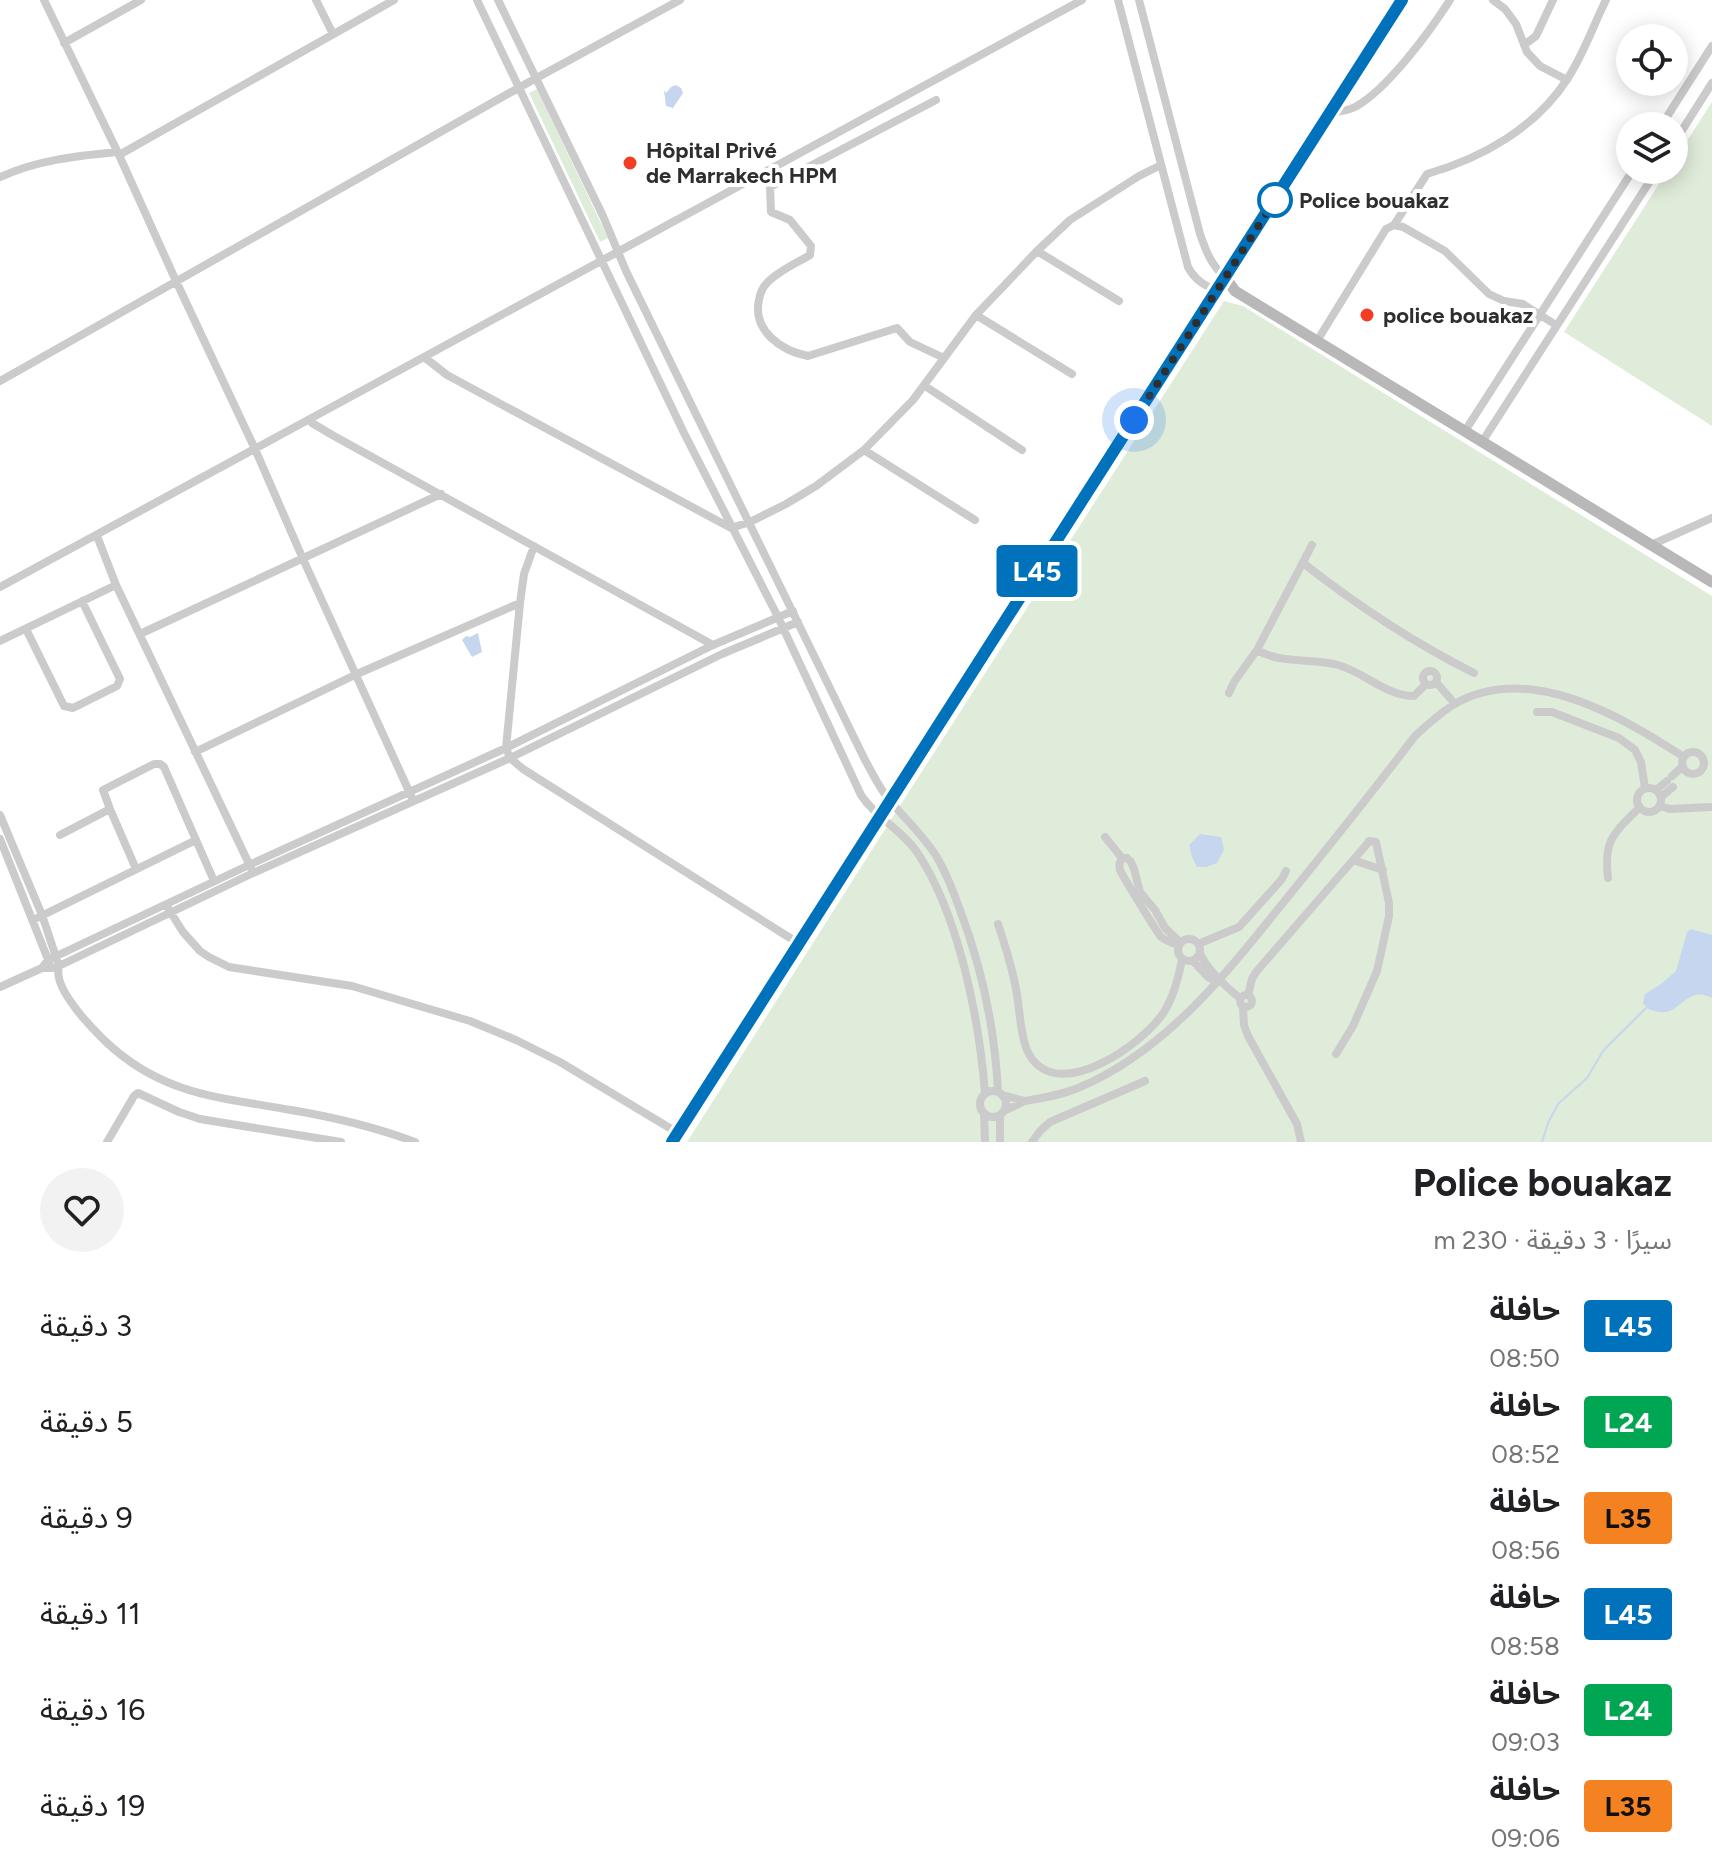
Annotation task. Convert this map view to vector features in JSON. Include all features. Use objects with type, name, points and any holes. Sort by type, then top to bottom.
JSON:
[{"type":"main road","points":[[675,1138],[1402,0]]},
{"type":"street","points":[[44,0],[255,449],[413,800]]},
{"type":"street","points":[[64,43],[141,0]]},
{"type":"street","points":[[316,0],[333,34]]},
{"type":"street","points":[[0,177],[49,160],[118,154],[394,0]]},
{"type":"street","points":[[477,0],[684,433],[778,617],[861,795],[916,850],[938,892],[971,997],[985,1093],[980,1101],[984,1113],[992,1117],[1025,1101],[1076,1089],[1126,1063],[1159,1038],[1219,980],[1415,736],[1455,704],[1485,693],[1508,689],[1533,689],[1558,694],[1624,720],[1685,765],[1696,774],[1702,770],[1704,763],[1699,754],[1693,752],[1685,765],[1659,798],[1651,812],[1640,807]]},
{"type":"street","points":[[498,0],[865,760],[889,800],[926,840],[939,861],[977,963],[987,1008],[1000,1093],[1006,1104],[1002,1113],[1000,1142]]},
{"type":"street","points":[[0,381],[680,0]]},
{"type":"street","points":[[0,587],[1082,0]]},
{"type":"street","points":[[1118,0],[1188,267],[1193,277],[1204,285],[1217,291],[1235,291]]},
{"type":"street","points":[[1139,0],[1200,234],[1215,269],[1235,291],[1651,545],[1709,577]]},
{"type":"street","points":[[1330,114],[1351,109],[1366,100],[1422,40],[1450,0]]},
{"type":"street","points":[[1493,0],[1505,9],[1516,24],[1527,52],[1540,66],[1567,80]]},
{"type":"street","points":[[1524,45],[1536,36],[1553,0]]},
{"type":"street","points":[[1317,341],[1386,229],[1394,225],[1427,174],[1456,165],[1514,135],[1544,108],[1567,80],[1587,45],[1606,0]]},
{"type":"street","points":[[1670,112],[1712,48]]},
{"type":"street","points":[[1688,121],[1712,83]]},
{"type":"street","points":[[936,100],[770,187],[771,212],[790,220],[811,246],[810,255],[768,281],[758,303],[758,317],[762,329],[771,338],[795,353],[808,356],[897,328],[910,342],[944,358]]},
{"type":"street","points":[[424,357],[447,375],[731,528],[750,522],[816,486],[864,450],[925,386],[976,315],[1037,251],[1070,220],[1161,165]]},
{"type":"street","points":[[1465,431],[1624,184]]},
{"type":"street","points":[[1482,442],[1647,184]]},
{"type":"street","points":[[1394,225],[1445,251],[1489,294],[1504,301],[1523,304],[1556,325]]},
{"type":"street","points":[[1037,251],[1119,301]]},
{"type":"street","points":[[976,315],[1072,374]]},
{"type":"street","points":[[925,386],[1022,450]]},
{"type":"street","points":[[310,419],[334,436],[713,645],[722,654]]},
{"type":"street","points":[[684,433],[701,423]]},
{"type":"street","points":[[864,450],[975,520]]},
{"type":"street","points":[[140,634],[441,494]]},
{"type":"street","points":[[1651,545],[1712,518]]},
{"type":"street","points":[[97,536],[116,585],[251,869]]},
{"type":"street","points":[[1229,693],[1257,650],[1312,545]]},
{"type":"street","points":[[534,546],[524,574],[520,603],[506,748],[510,758],[586,810],[798,943]]},
{"type":"street","points":[[1303,563],[1387,625],[1474,673]]},
{"type":"street","points":[[0,641],[116,585]]},
{"type":"street","points":[[26,629],[64,706],[73,708],[117,686],[120,679],[82,601]]},
{"type":"street","points":[[195,752],[357,674],[520,603]]},
{"type":"street","points":[[0,987],[52,965],[408,791],[506,748],[713,645],[793,611]]},
{"type":"street","points":[[168,908],[214,881],[251,869],[510,758],[722,654],[798,622]]},
{"type":"street","points":[[1257,650],[1271,656],[1339,665],[1402,695],[1414,696],[1432,679],[1441,657]]},
{"type":"street","points":[[1432,679],[1455,704]]},
{"type":"street","points":[[1537,712],[1552,712],[1619,738],[1635,750],[1641,762],[1645,788],[1638,796],[1640,807]]},
{"type":"street","points":[[136,869],[103,792],[105,787],[160,764],[214,881]]},
{"type":"street","points":[[1702,770],[1712,778]]},
{"type":"street","points":[[1645,788],[1650,788],[1670,809],[1710,807]]},
{"type":"street","points":[[1608,878],[1606,851],[1610,840],[1640,807]]},
{"type":"street","points":[[60,835],[110,809]]},
{"type":"street","points":[[0,815],[38,917],[52,965],[64,990],[93,1029],[128,1061],[171,1085],[213,1097],[327,1117],[415,1142]]},
{"type":"street","points":[[1105,837],[1122,858],[1131,862],[1140,892],[1179,944]]},
{"type":"street","points":[[0,839],[38,917]]},
{"type":"street","points":[[38,917],[196,840]]},
{"type":"street","points":[[1301,1142],[1297,1124],[1248,1036],[1244,1025],[1244,1000],[1256,972],[1373,840],[1378,846],[1389,916],[1377,971],[1353,1026],[1336,1054]]},
{"type":"street","points":[[1353,860],[1383,870]]},
{"type":"street","points":[[1199,948],[1239,927],[1286,871]]},
{"type":"street","points":[[168,908],[200,951],[229,967],[352,986],[470,1021],[560,1062],[675,1138]]},
{"type":"street","points":[[998,924],[1016,988],[1026,1045],[1037,1064],[1054,1072],[1087,1070],[1142,1037],[1171,1001],[1182,960]]},
{"type":"street","points":[[1199,948],[1198,958],[1193,961],[1182,960],[1178,955],[1179,944],[1191,939],[1199,948],[1203,961],[1219,980],[1244,1000]]},
{"type":"street","points":[[1193,961],[1209,978],[1219,980]]},
{"type":"street","points":[[1032,1142],[1050,1122],[1145,1081]]},
{"type":"street","points":[[985,1093],[991,1091],[1025,1101]]},
{"type":"street","points":[[107,1142],[138,1093],[200,1119],[341,1142]]},
{"type":"street","points":[[984,1113],[985,1142]]},
{"type":"green space","points":[[537,89],[608,238],[600,242],[529,93]]},
{"type":"green space","points":[[1712,102],[1712,426],[1564,332],[1659,184],[1688,184],[1688,139]]},
{"type":"green space","points":[[1224,301],[1243,306],[1712,596],[1712,1142],[687,1142],[894,815]]},
{"type":"water","points":[[676,85],[683,93],[673,108],[666,106],[664,90],[666,93]]},
{"type":"water","points":[[478,633],[482,652],[472,657],[462,640]]},
{"type":"water","points":[[1200,834],[1221,837],[1224,850],[1217,863],[1197,867],[1189,845]]},
{"type":"water","points":[[1691,929],[1712,935],[1712,998],[1698,995],[1665,1012],[1650,1009],[1643,1003],[1645,994],[1676,971],[1687,932]]},
{"type":"waterway","points":[[1542,1142],[1558,1104],[1587,1078],[1603,1051],[1646,1008]]},
{"type":"bus line","name":"L45","points":[[672,1142],[1402,0]]},
{"type":"place","name":"Hôpital Privé de Marrakech HPM","points":[[630,163]]},
{"type":"place","name":"Police bouakaz","points":[[1275,200]]},
{"type":"place","name":"police bouakaz","points":[[1367,315]]},
{"type":"route","points":[[1134,420],[1275,200]]}]
